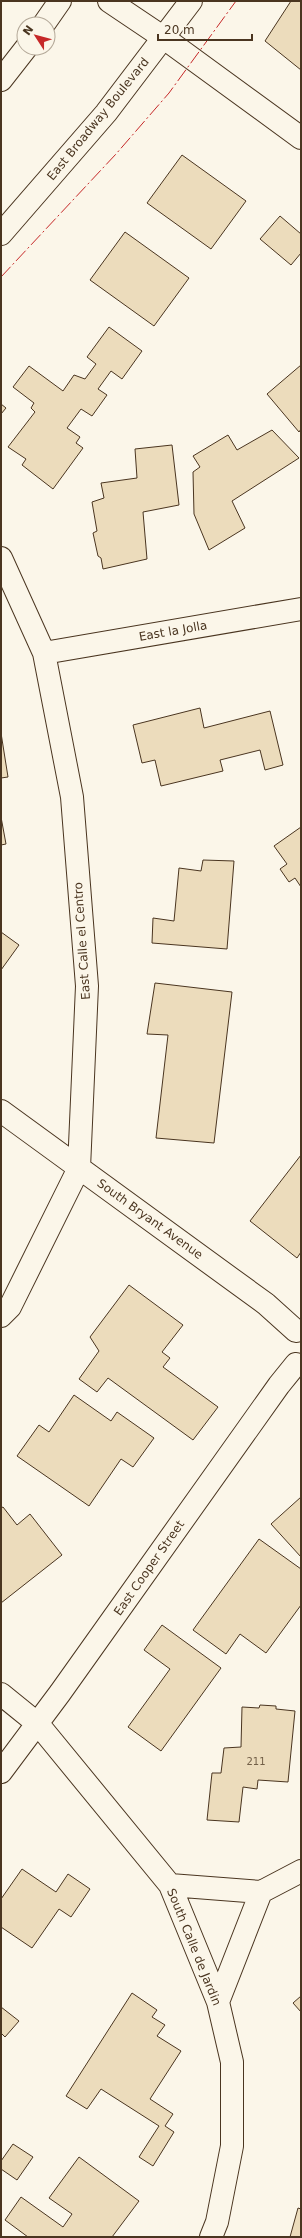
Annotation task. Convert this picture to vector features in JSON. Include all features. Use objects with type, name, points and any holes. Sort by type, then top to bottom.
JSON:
[{"type":"street","points":[[50,16],[60,1]]},
{"type":"street","points":[[109,1],[164,38],[301,138]]},
{"type":"street","name":"East Broadway Boulevard","points":[[1,234],[106,113],[191,1]]},
{"type":"street","points":[[1,80],[20,56]]},
{"type":"street","name":"East Calle el Centro","points":[[1,558],[44,654],[72,797],[86,977],[79,1168],[10,1307],[1,1316]]},
{"type":"street","name":"East la Jolla","points":[[44,654],[301,609]]},
{"type":"street","name":"South Bryant Avenue","points":[[1,1111],[298,1328]]},
{"type":"street","points":[[298,1328],[291,1349],[299,1366]]},
{"type":"street","name":"East Cooper Street","points":[[1,1772],[38,1724],[274,1392],[299,1366]]},
{"type":"street","name":"South Calle de Jardin","points":[[1,1694],[38,1724],[170,1885],[218,2002],[232,2062],[232,2146],[218,2222],[211,2237]]},
{"type":"street","points":[[170,1885],[261,1892],[301,1871]]},
{"type":"street","points":[[218,2002],[261,1892]]},
{"type":"building","points":[[291,1],[301,1],[301,70],[265,41]]},
{"type":"building","points":[[182,155],[246,201],[211,249],[147,203]]},
{"type":"building","points":[[280,216],[301,234],[301,253],[291,265],[260,239]]},
{"type":"building","points":[[125,232],[189,278],[154,326],[90,280]]},
{"type":"building","points":[[109,327],[142,351],[122,379],[111,371],[98,389],[107,395],[92,416],[81,409],[67,428],[80,437],[76,443],[83,448],[53,489],[22,465],[26,459],[8,447],[35,412],[31,408],[34,403],[13,387],[29,366],[63,391],[74,375],[85,379],[96,364],[87,357]]},
{"type":"building","points":[[301,365],[301,429],[299,432],[267,394]]},
{"type":"building","points":[[1,404],[6,408],[1,414]]},
{"type":"building","points":[[272,430],[299,458],[232,501],[245,528],[209,550],[194,514],[193,472],[200,467],[193,456],[228,435],[237,450]]},
{"type":"building","points":[[172,445],[179,505],[143,512],[147,559],[103,569],[101,558],[98,556],[93,533],[97,531],[92,502],[104,498],[101,483],[137,478],[135,449]]},
{"type":"building","points":[[200,708],[204,728],[270,711],[283,765],[265,770],[260,750],[220,760],[223,771],[161,786],[155,760],[142,763],[133,725]]},
{"type":"building","points":[[1,733],[8,777],[1,778]]},
{"type":"building","points":[[1,817],[6,844],[1,845]]},
{"type":"building","points":[[301,827],[301,887],[295,878],[289,882],[280,869],[287,864],[274,846]]},
{"type":"building","points":[[203,860],[234,861],[227,949],[152,943],[153,918],[174,921],[179,868],[201,871]]},
{"type":"building","points":[[1,932],[19,945],[1,970]]},
{"type":"building","points":[[155,983],[232,992],[214,1143],[156,1138],[168,1035],[147,1034]]},
{"type":"building","points":[[301,1155],[301,1252],[297,1258],[250,1221]]},
{"type":"building","points":[[129,1285],[183,1325],[162,1352],[170,1358],[163,1367],[218,1407],[193,1440],[108,1378],[97,1392],[79,1379],[99,1351],[90,1337]]},
{"type":"building","points":[[74,1395],[111,1421],[117,1412],[154,1438],[133,1467],[121,1459],[89,1506],[17,1456],[39,1425],[49,1432]]},
{"type":"building","points":[[301,1497],[301,1557],[271,1524]]},
{"type":"building","points":[[3,1507],[17,1525],[30,1514],[62,1555],[1,1603],[1,1508]]},
{"type":"building","points":[[259,1539],[301,1569],[301,1605],[266,1653],[240,1634],[226,1654],[193,1630]]},
{"type":"building","points":[[162,1625],[221,1668],[161,1751],[128,1727],[170,1669],[144,1650]]},
{"type":"building","points":[[260,1705],[276,1706],[276,1709],[295,1711],[288,1782],[258,1780],[257,1789],[243,1787],[239,1822],[207,1820],[212,1773],[221,1773],[224,1748],[241,1747],[242,1707],[259,1708]]},
{"type":"building","points":[[22,1869],[56,1892],[68,1874],[90,1889],[71,1917],[59,1909],[32,1948],[1,1927],[1,1899]]},
{"type":"building","points":[[132,1993],[157,2010],[152,2017],[165,2025],[157,2036],[181,2051],[150,2099],[173,2114],[165,2126],[174,2132],[153,2166],[139,2157],[159,2126],[101,2089],[87,2109],[66,2096]]},
{"type":"building","points":[[301,1996],[301,2012],[293,2003]]},
{"type":"building","points":[[1,2007],[19,2021],[5,2037],[1,2033]]},
{"type":"building","points":[[13,2144],[33,2157],[17,2180],[1,2169],[1,2161]]},
{"type":"building","points":[[79,2157],[139,2201],[112,2237],[28,2237],[5,2220],[21,2197],[63,2227],[72,2214],[49,2198]]},
{"type":"building","points":[[298,2208],[301,2209],[301,2237],[290,2237]]},
{"type":"power","points":[[1,277],[116,154],[169,93],[236,1]]}]
